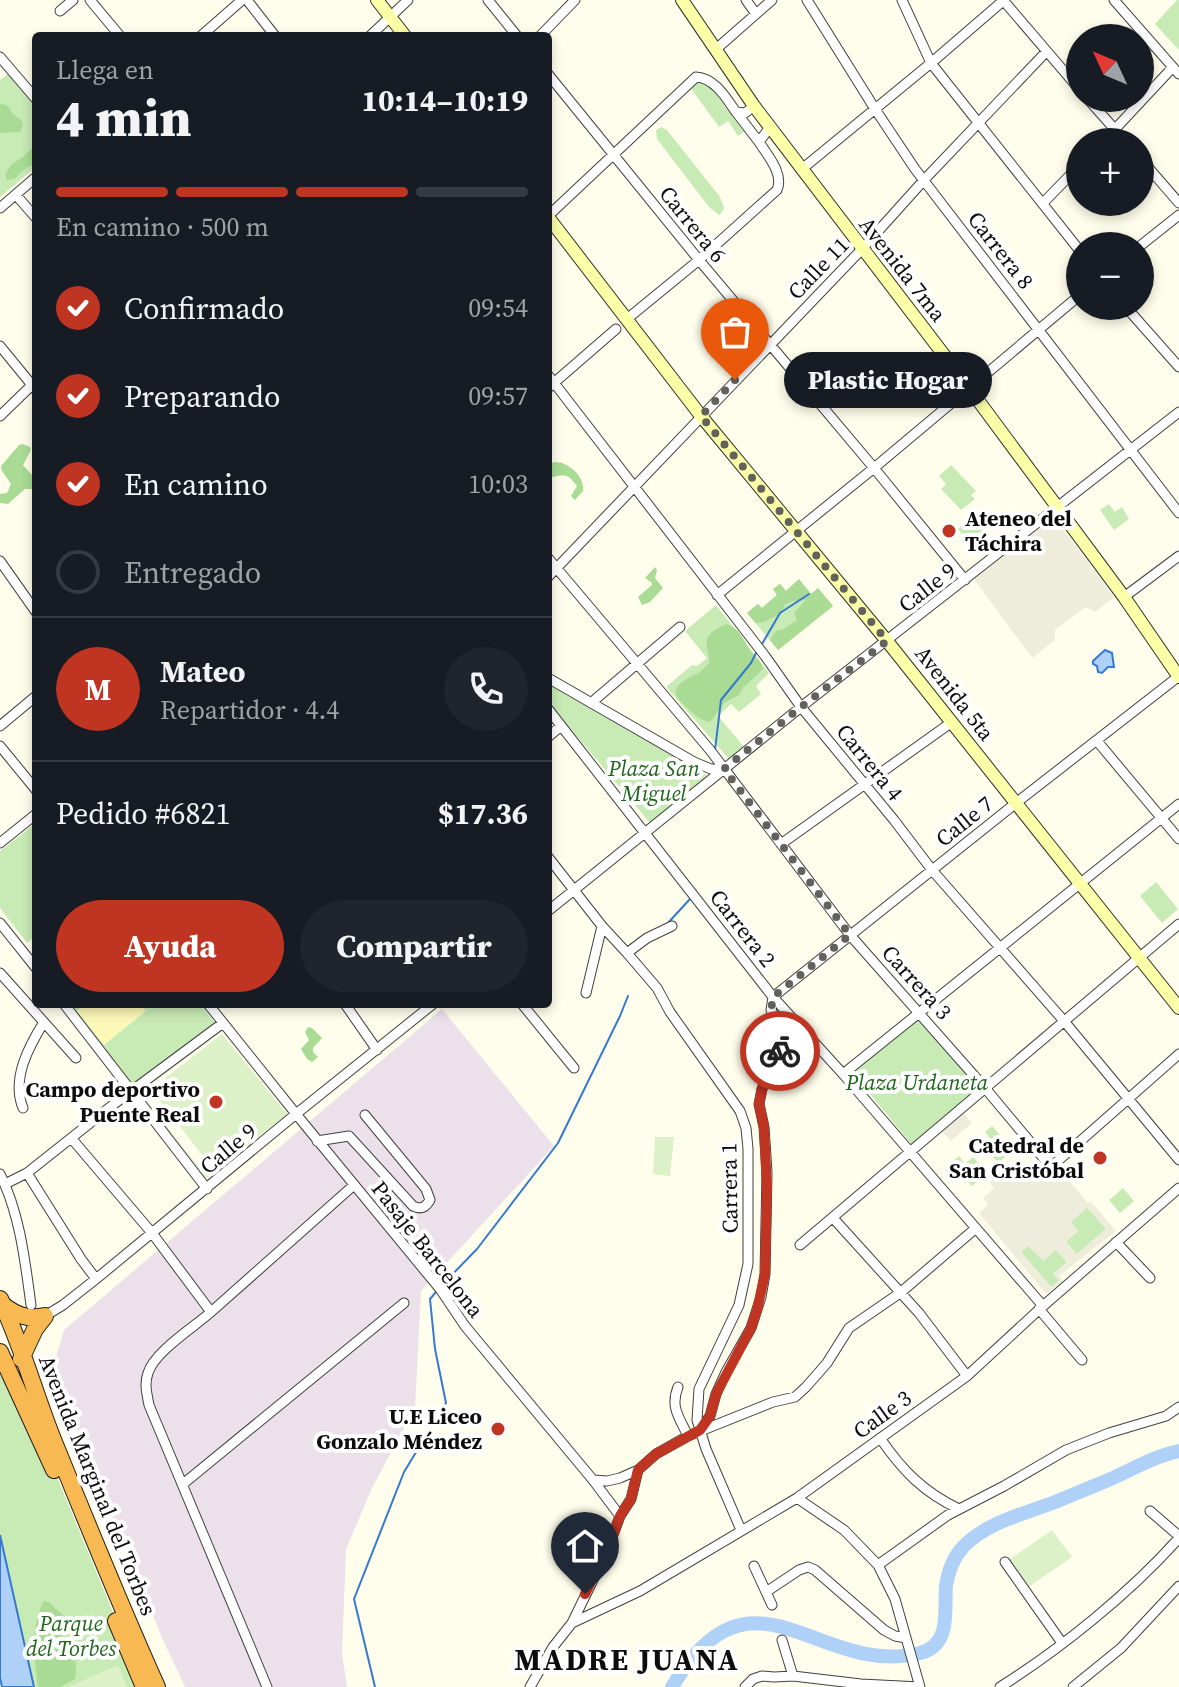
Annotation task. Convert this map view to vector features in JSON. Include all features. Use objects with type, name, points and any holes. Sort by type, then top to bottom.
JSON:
[{"type":"highway","points":[[1,1303],[23,1317],[45,1316]]},
{"type":"highway","name":"Avenida Marginal del Torbes","points":[[1,1303],[57,1450],[157,1687]]},
{"type":"highway","points":[[2,1356],[13,1362],[19,1360],[45,1316]]},
{"type":"highway","name":"Avenida Marginal del Torbes","points":[[2,1356],[67,1500],[144,1687]]},
{"type":"street","points":[[60,11],[73,0]]},
{"type":"street","points":[[90,0],[117,32]]},
{"type":"street","points":[[206,32],[244,0],[272,32]]},
{"type":"street","points":[[377,0],[402,32]]},
{"type":"street","points":[[374,32],[408,0]]},
{"type":"street","points":[[488,0],[514,32]]},
{"type":"street","points":[[544,32],[575,0]]},
{"type":"street","name":"Avenida 7ma","points":[[682,0],[754,106],[969,388],[1124,597],[1179,677]]},
{"type":"street","points":[[746,0],[756,14]]},
{"type":"street","points":[[715,50],[772,0]]},
{"type":"street","name":"Carrera 8","points":[[807,0],[924,180],[1179,513]]},
{"type":"street","points":[[902,0],[931,63],[1066,233]]},
{"type":"street","points":[[802,169],[1003,0],[1066,74]]},
{"type":"street","points":[[1114,0],[1176,71],[1116,128]]},
{"type":"street","name":"Calle 11","points":[[552,572],[1046,52]]},
{"type":"street","points":[[0,57],[32,94]]},
{"type":"street","points":[[552,212],[696,77],[713,83],[759,142],[779,174],[777,190],[627,319]]},
{"type":"street","name":"Carrera 6","points":[[552,79],[965,580]]},
{"type":"street","points":[[736,112],[745,113],[754,106]]},
{"type":"street","points":[[1100,112],[1114,128]]},
{"type":"street","points":[[759,142],[770,127]]},
{"type":"street","points":[[1154,174],[1179,203]]},
{"type":"street","points":[[1043,203],[1066,179]]},
{"type":"street","points":[[0,208],[32,181]]},
{"type":"street","points":[[16,195],[32,213]]},
{"type":"street","points":[[1154,235],[1179,215]]},
{"type":"street","name":"Avenida 5ta","points":[[552,221],[701,416],[887,641],[1179,1008]]},
{"type":"street","points":[[717,595],[1066,307]]},
{"type":"street","points":[[1137,320],[1179,367]]},
{"type":"street","points":[[552,380],[616,329]]},
{"type":"street","points":[[0,346],[32,382]]},
{"type":"street","name":"Carrera 4","points":[[552,384],[634,485],[801,707],[932,870],[1064,1021],[1179,1160]]},
{"type":"street","points":[[0,416],[32,388]]},
{"type":"street","name":"Calle 9","points":[[552,908],[801,707],[1179,412]]},
{"type":"street","points":[[1124,597],[1179,556]]},
{"type":"street","points":[[0,561],[4,573],[32,607]]},
{"type":"street","name":"Carrera 3","points":[[552,563],[710,750],[850,935],[1051,1167],[1128,1100]]},
{"type":"street","points":[[591,703],[680,627]]},
{"type":"street","name":"Calle 7","points":[[773,997],[1179,677]]},
{"type":"street","points":[[552,680],[694,762],[711,769],[724,769]]},
{"type":"street","points":[[0,726],[32,699]]},
{"type":"street","name":"Carrera 2","points":[[552,714],[773,997],[976,1228],[1082,1360]]},
{"type":"street","points":[[781,844],[952,722]]},
{"type":"street","points":[[552,734],[561,726]]},
{"type":"street","points":[[1097,741],[1179,839]]},
{"type":"street","points":[[0,746],[32,785]]},
{"type":"street","points":[[843,1074],[1179,804]]},
{"type":"street","points":[[0,843],[32,817]]},
{"type":"street","name":"Carrera 1","points":[[552,862],[602,926],[657,988],[670,1012],[740,1111],[746,1128],[748,1264],[739,1305],[699,1389],[697,1420],[706,1449],[741,1530]]},
{"type":"street","points":[[0,923],[32,963]]},
{"type":"street","points":[[800,1245],[1179,924]]},
{"type":"street","points":[[586,993],[602,926]]},
{"type":"street","points":[[627,953],[647,938],[672,926]]},
{"type":"street","points":[[0,973],[76,1058]]},
{"type":"street","points":[[700,1430],[710,1416],[726,1372],[751,1328],[765,1274],[767,1172],[759,1104],[784,1034],[771,1010],[773,997]]},
{"type":"street","points":[[67,1008],[207,1189]]},
{"type":"street","name":"Pasaje Barcelona","points":[[215,1008],[223,1023],[317,1141],[440,1289],[465,1326],[620,1516]]},
{"type":"street","points":[[348,1008],[377,1050]]},
{"type":"street","name":"Calle 9","points":[[45,1316],[96,1279],[428,1008]]},
{"type":"street","points":[[525,1008],[574,1068]]},
{"type":"street","points":[[23,1108],[19,1089],[25,1060],[44,1022]]},
{"type":"street","points":[[5,1184],[27,1173],[223,1023]]},
{"type":"street","points":[[1128,1100],[1179,1054]]},
{"type":"street","points":[[317,1141],[349,1136],[413,1206],[426,1206],[430,1200],[426,1189],[365,1115]]},
{"type":"street","points":[[72,1139],[152,1233],[211,1312]]},
{"type":"street","points":[[27,1173],[96,1279]]},
{"type":"street","points":[[0,1174],[16,1219],[31,1305]]},
{"type":"street","points":[[267,1687],[149,1405],[146,1385],[148,1370],[354,1185]]},
{"type":"street","name":"Calle 3","points":[[572,1623],[640,1591],[797,1498],[967,1376],[1179,1188]]},
{"type":"street","points":[[833,1218],[927,1324],[967,1376]]},
{"type":"street","points":[[593,1480],[620,1478],[638,1470],[656,1454],[700,1430],[773,1402],[795,1397],[827,1363],[849,1328],[900,1293],[976,1228]]},
{"type":"street","points":[[1116,1242],[1150,1278]]},
{"type":"street","points":[[183,1484],[404,1303]]},
{"type":"street","points":[[678,1387],[674,1406],[688,1436]]},
{"type":"street","points":[[878,1565],[959,1509],[1066,1450],[1166,1416],[1179,1407]]},
{"type":"street","points":[[880,1438],[899,1465],[924,1489],[959,1509]]},
{"type":"street","points":[[530,1687],[553,1647],[572,1623],[620,1516],[631,1499],[638,1470]]},
{"type":"street","points":[[745,1687],[762,1676],[793,1676],[920,1687],[895,1599],[878,1565],[844,1530],[797,1498]]},
{"type":"street","points":[[1000,1687],[1062,1643],[1139,1579],[1179,1537],[1150,1511]]},
{"type":"street","points":[[1005,1562],[1062,1643]]},
{"type":"street","points":[[754,1566],[772,1605]]},
{"type":"street","points":[[766,1592],[808,1567],[884,1630],[907,1642]]},
{"type":"street","points":[[1073,1687],[1121,1648],[1179,1586]]},
{"type":"street","points":[[782,1640],[793,1676]]},
{"type":"shaded area","points":[[1054,517],[1114,597],[1095,612],[1086,607],[1055,630],[1055,640],[1032,658],[974,579]]},
{"type":"shaded area","points":[[442,1009],[554,1146],[421,1291],[415,1408],[372,1488],[346,1549],[342,1653],[347,1687],[185,1687],[73,1419],[54,1364],[64,1330]]},
{"type":"shaded area","points":[[960,1110],[972,1123],[951,1141],[939,1128]]},
{"type":"shaded area","points":[[1041,1160],[1056,1165],[1116,1231],[1059,1276],[1063,1281],[1046,1294],[979,1213],[988,1205],[983,1198],[994,1188],[990,1182],[1005,1169],[1010,1174],[1023,1163],[1029,1170]],"holes":[[[1087,1208],[1106,1229],[1077,1254],[1066,1242],[1078,1231],[1071,1222]],[[1028,1246],[1043,1261],[1056,1250],[1067,1262],[1053,1274],[1059,1281],[1051,1287],[1021,1252]]]},
{"type":"green space","points":[[1179,0],[1179,50],[1155,24]]},
{"type":"green space","points":[[8,74],[32,101],[32,170],[0,197],[0,80]]},
{"type":"green space","points":[[695,83],[711,88],[744,132],[738,136],[728,121],[719,127],[690,87]]},
{"type":"green space","points":[[0,104],[7,105],[21,120],[23,125],[20,132],[0,133]]},
{"type":"green space","points":[[661,127],[667,130],[720,197],[724,208],[721,214],[709,207],[657,139],[656,130]]},
{"type":"green space","points":[[32,148],[32,165],[14,179],[7,180],[5,174],[12,164]]},
{"type":"green space","points":[[23,444],[31,450],[23,465],[32,475],[32,489],[25,489],[8,504],[0,503],[0,494],[7,493],[11,484],[1,466]]},
{"type":"green space","points":[[552,463],[571,467],[579,476],[583,491],[575,500],[571,496],[577,486],[565,476],[552,478]]},
{"type":"green space","points":[[951,465],[976,491],[971,495],[975,499],[961,510],[941,489],[946,484],[939,476]]},
{"type":"green space","points":[[1109,504],[1115,512],[1122,507],[1129,519],[1114,530],[1100,510]]},
{"type":"green space","points":[[964,524],[980,525],[986,531],[970,545],[958,529]]},
{"type":"green space","points":[[655,567],[655,578],[663,588],[650,602],[642,605],[638,597],[652,585],[645,578]]},
{"type":"green space","points":[[799,579],[811,594],[818,588],[833,606],[778,650],[747,613],[758,604],[762,608],[777,595],[773,589],[780,584],[786,591]]},
{"type":"green space","points":[[799,579],[811,594],[818,588],[833,606],[778,650],[770,640],[776,631],[797,620],[794,613],[806,600],[784,605],[782,613],[764,622],[756,623],[747,613],[758,604],[762,608],[777,595],[773,589],[780,584],[786,591]]},
{"type":"green space","points":[[716,605],[769,673],[756,686],[761,694],[739,712],[731,704],[718,716],[744,747],[729,759],[666,687],[692,665],[697,666],[707,658],[685,631]]},
{"type":"green space","points":[[726,624],[739,632],[763,669],[739,695],[724,703],[708,722],[682,703],[676,692],[680,684],[709,663],[708,636]]},
{"type":"green space","name":"Plaza San Miguel","points":[[552,687],[707,776],[650,823],[552,707]]},
{"type":"green space","points":[[32,826],[32,939],[27,943],[0,908],[0,851]]},
{"type":"green space","points":[[1156,882],[1178,909],[1162,923],[1140,896]]},
{"type":"green space","points":[[73,1008],[203,1008],[215,1023],[131,1085]]},
{"type":"green space","name":"Plaza Urdaneta","points":[[919,1014],[980,1087],[913,1146],[851,1071]]},
{"type":"green space","points":[[308,1027],[322,1038],[313,1048],[318,1057],[312,1062],[301,1049],[309,1040],[305,1032]]},
{"type":"green space","name":"Campo deportivo Puente Real","points":[[222,1034],[287,1114],[204,1180],[141,1097]],"holes":[[[153,1092],[213,1169],[205,1175],[145,1099]]]},
{"type":"green space","points":[[992,1126],[1013,1150],[998,1163],[984,1147],[992,1141],[985,1132]]},
{"type":"green space","points":[[655,1137],[674,1137],[670,1176],[653,1174]]},
{"type":"green space","points":[[959,1156],[965,1164],[973,1157],[987,1174],[972,1186],[952,1162]]},
{"type":"green space","points":[[1123,1188],[1134,1201],[1120,1213],[1109,1200]]},
{"type":"green space","points":[[1087,1207],[1106,1229],[1077,1254],[1066,1242],[1078,1231],[1070,1222]]},
{"type":"green space","points":[[1029,1245],[1056,1250],[1067,1262],[1054,1274],[1059,1281],[1051,1287],[1021,1252]]},
{"type":"green space","name":"Parque del Torbes","points":[[0,1352],[42,1441],[144,1687],[34,1687],[0,1535]]},
{"type":"green space","points":[[1052,1530],[1072,1557],[1027,1588],[1009,1560]]},
{"type":"green space","points":[[45,1601],[51,1603],[65,1619],[62,1636],[72,1651],[75,1663],[75,1679],[60,1687],[38,1687],[34,1635]]},
{"type":"green space","points":[[118,1665],[127,1687],[68,1687]]},
{"type":"sand","points":[[81,1008],[143,1008],[146,1011],[104,1045],[77,1011]]},
{"type":"water","points":[[1105,650],[1112,653],[1114,667],[1108,667],[1102,673],[1098,672],[1093,661]]},
{"type":"water","points":[[0,1535],[34,1687],[2,1687]]},
{"type":"waterway","points":[[762,644],[780,613],[809,594]]},
{"type":"waterway","points":[[715,750],[721,700],[756,653]]},
{"type":"waterway","points":[[667,924],[690,899]]},
{"type":"waterway","points":[[443,1284],[477,1249],[558,1143],[628,996]]},
{"type":"waterway","points":[[375,1687],[354,1599],[404,1472],[446,1403],[435,1349],[430,1299],[436,1292]]},
{"type":"waterway","points":[[672,1687],[701,1648],[730,1628],[759,1623],[788,1629],[850,1650],[884,1656],[920,1653],[930,1649],[942,1635],[950,1570],[960,1551],[973,1538],[1006,1520],[1179,1451]]},
{"type":"way so far","points":[[735,380],[701,416],[887,641],[724,769],[850,935],[773,997],[771,1010],[784,1034],[780,1051]]},
{"type":"place","name":"Plastic Hogar","points":[[735,380]]},
{"type":"place","name":"Ateneo del Táchira","points":[[949,531]]},
{"type":"place","name":"Campo deportivo Puente Real","points":[[216,1102]]},
{"type":"place","name":"Catedral de San Cristóbal","points":[[1100,1158]]},
{"type":"place","name":"U.E Liceo Gonzalo Méndez","points":[[498,1429]]},
{"type":"district","name":"MADRE JUANA","points":[[627,1659]]},
{"type":"route","points":[[585,1594],[620,1516],[631,1499],[638,1470],[656,1454],[700,1430],[710,1416],[726,1372],[751,1328],[765,1274],[767,1172],[759,1104],[762,1089],[780,1051]]}]
